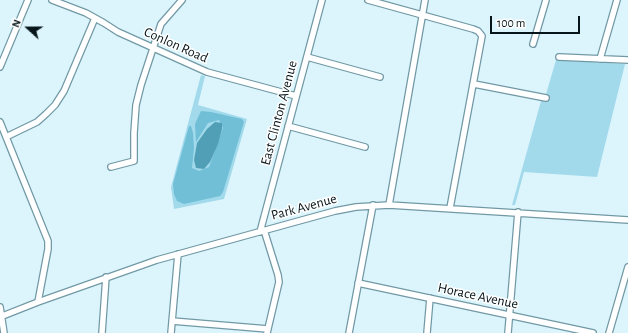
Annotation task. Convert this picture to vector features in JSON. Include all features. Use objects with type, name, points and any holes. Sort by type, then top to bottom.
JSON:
[{"type":"street","points":[[0,67],[2,57],[28,0]]},
{"type":"street","name":"Conlon Road","points":[[52,0],[95,18],[118,32],[207,72],[296,96]]},
{"type":"street","points":[[110,167],[134,161],[136,105],[161,24],[182,0]]},
{"type":"street","name":"East Clinton Avenue","points":[[262,231],[288,126],[322,0]]},
{"type":"street","points":[[368,0],[480,32],[482,38],[450,208]]},
{"type":"street","points":[[389,204],[425,0]]},
{"type":"street","points":[[533,44],[546,0]]},
{"type":"street","points":[[600,59],[617,0]]},
{"type":"street","points":[[6,137],[37,122],[55,105],[64,91],[95,18]]},
{"type":"street","points":[[307,57],[380,77]]},
{"type":"street","points":[[560,57],[628,60]]},
{"type":"street","points":[[474,84],[546,98]]},
{"type":"street","points":[[0,122],[48,241],[48,249],[38,302]]},
{"type":"street","points":[[288,126],[366,147]]},
{"type":"street","name":"Park Avenue","points":[[1,317],[106,277],[178,254],[335,211],[373,205],[389,204],[628,220]]},
{"type":"street","points":[[348,333],[373,205]]},
{"type":"street","points":[[508,333],[518,212]]},
{"type":"street","points":[[172,321],[267,331],[279,282],[278,275],[262,231]]},
{"type":"street","points":[[171,333],[178,254]]},
{"type":"street","points":[[609,333],[628,267]]},
{"type":"street","points":[[102,333],[106,277]]},
{"type":"street","name":"Horace Avenue","points":[[358,283],[592,333]]},
{"type":"street","points":[[427,333],[430,298]]},
{"type":"street","points":[[0,307],[4,333]]},
{"type":"shaded area","points":[[556,60],[625,64],[597,177],[524,172],[515,205],[512,205],[541,101],[544,101]]},
{"type":"shaded area","points":[[201,75],[205,76],[198,105],[247,119],[224,199],[174,209],[171,187]]},
{"type":"shaded area","points":[[201,111],[242,119],[244,122],[223,192],[220,196],[184,204],[177,201],[174,194],[173,184],[189,126],[191,126],[193,133],[194,148],[192,168],[199,171],[209,167],[223,128],[219,120],[208,123],[196,142],[195,124]]},
{"type":"shaded area","points":[[215,122],[222,123],[218,144],[210,162],[204,169],[196,168],[194,160],[197,143],[207,129]]}]
